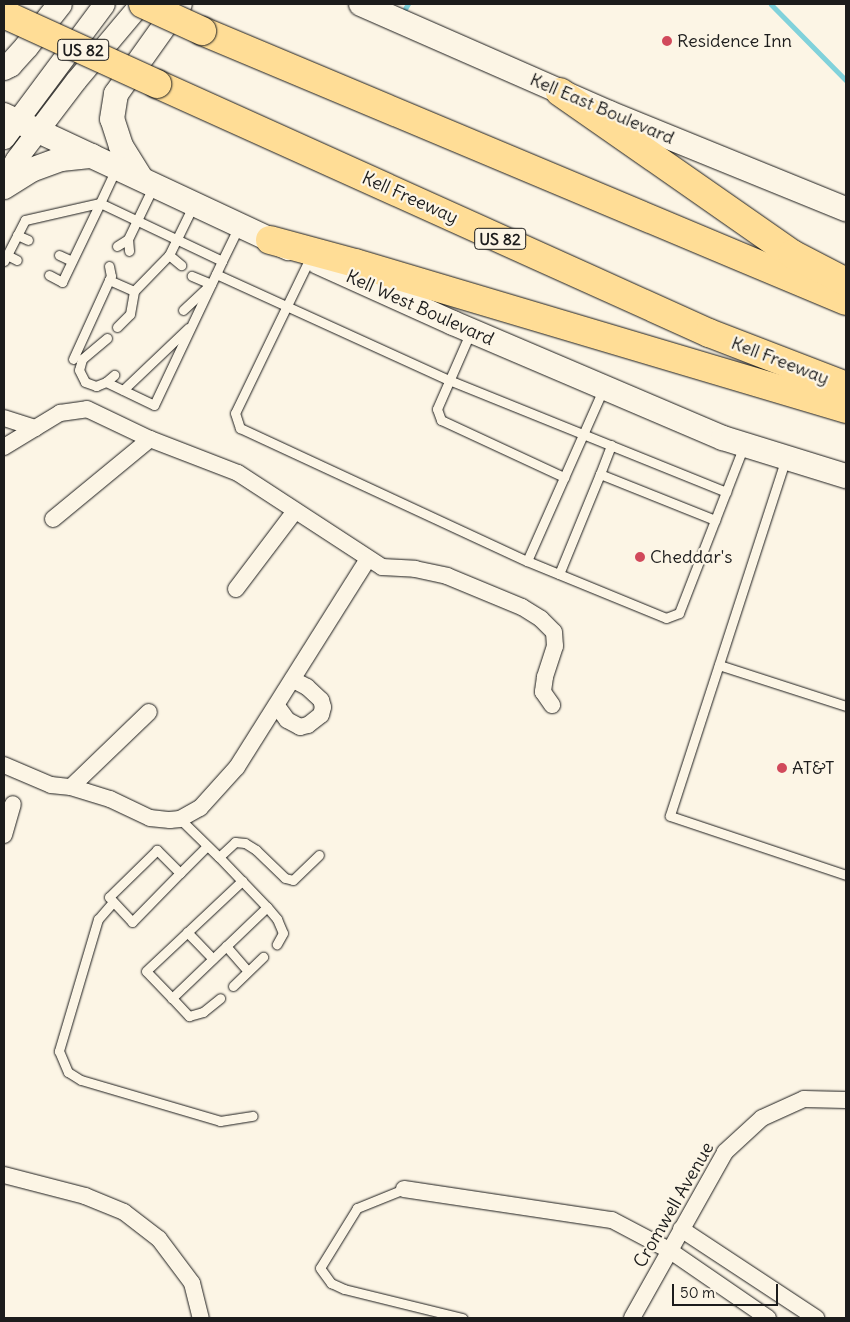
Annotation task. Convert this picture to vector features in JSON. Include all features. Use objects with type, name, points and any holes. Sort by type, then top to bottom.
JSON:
[{"type":"highway","points":[[141,4],[846,301]]},
{"type":"highway","name":"Kell Freeway","points":[[6,15],[709,333],[846,386]]},
{"type":"highway","points":[[560,92],[792,254],[846,282]]},
{"type":"highway","points":[[270,240],[355,263],[846,409]]},
{"type":"main road","points":[[4,68],[10,65],[27,46],[60,4]]},
{"type":"main road","points":[[148,182],[121,146],[112,119],[116,94],[180,4]]},
{"type":"main road","name":"Kell East Boulevard","points":[[361,4],[560,92],[846,209]]},
{"type":"main road","name":"Kell West Boulevard","points":[[8,125],[38,130],[270,240],[471,331],[723,438],[846,476]]},
{"type":"main road","points":[[4,188],[31,170],[61,159],[94,156]]},
{"type":"street","points":[[8,125],[104,4]]},
{"type":"street","points":[[4,179],[76,80],[141,4]]},
{"type":"street","points":[[4,447],[60,413],[87,409],[150,439],[238,473],[296,512],[337,535],[368,559],[382,567],[415,569],[447,576],[522,607],[541,619],[554,632],[555,646],[545,678],[544,692],[552,705]]},
{"type":"street","points":[[4,418],[35,428]]},
{"type":"street","points":[[53,519],[150,439]]},
{"type":"street","points":[[236,589],[296,512]]},
{"type":"street","points":[[4,765],[51,785],[71,787],[110,799],[150,818],[180,819],[200,808],[236,767],[277,706],[368,559]]},
{"type":"street","points":[[277,706],[282,716],[300,727],[308,725],[321,715],[323,707],[321,700],[307,687],[293,680]]},
{"type":"street","points":[[71,787],[149,712]]},
{"type":"street","points":[[4,835],[13,804]]},
{"type":"street","name":"Cromwell Avenue","points":[[632,1318],[725,1152],[762,1118],[804,1099],[846,1100]]},
{"type":"street","points":[[4,1175],[85,1196],[124,1212],[159,1239],[192,1283],[201,1318]]},
{"type":"street","points":[[404,1190],[612,1220],[669,1250],[768,1318]]},
{"type":"street","points":[[681,1229],[816,1318]]},
{"type":"lane","points":[[49,275],[62,282],[117,167]]},
{"type":"lane","points":[[129,251],[128,240],[138,221],[148,182]]},
{"type":"lane","points":[[17,260],[5,258],[25,220],[100,203],[222,261]]},
{"type":"lane","points":[[118,327],[130,314],[134,291],[169,256],[194,204]]},
{"type":"lane","points":[[106,382],[154,405],[240,225]]},
{"type":"lane","points":[[17,235],[28,240]]},
{"type":"lane","points":[[117,246],[128,240]]},
{"type":"lane","points":[[59,255],[72,261]]},
{"type":"lane","points":[[169,256],[181,266]]},
{"type":"lane","points":[[310,258],[235,413],[240,428],[527,561],[666,618],[679,613],[744,445]]},
{"type":"lane","points":[[73,359],[110,278],[109,266]]},
{"type":"lane","points":[[110,278],[120,271]]},
{"type":"lane","points":[[216,274],[449,380],[726,492]]},
{"type":"lane","points":[[192,276],[211,284]]},
{"type":"lane","points":[[110,278],[134,291]]},
{"type":"lane","points":[[183,310],[211,284]]},
{"type":"lane","points":[[123,390],[192,324]]},
{"type":"lane","points":[[471,331],[437,409],[441,420],[564,477]]},
{"type":"lane","points":[[107,338],[82,359],[79,370],[85,382],[96,386],[106,382],[114,375]]},
{"type":"lane","points":[[527,561],[604,387]]},
{"type":"lane","points":[[559,574],[611,445]]},
{"type":"lane","points":[[786,458],[670,816],[846,875]]},
{"type":"lane","points":[[600,474],[715,520]]},
{"type":"lane","points":[[719,665],[846,706]]},
{"type":"lane","points":[[180,819],[206,847],[242,880],[277,919],[283,933],[277,944]]},
{"type":"lane","points":[[219,857],[235,842],[245,843],[256,850],[285,878],[293,880],[319,855]]},
{"type":"lane","points":[[180,873],[157,850],[108,897],[132,922],[206,847]]},
{"type":"lane","points":[[220,998],[203,1012],[189,1016],[146,971],[242,880]]},
{"type":"lane","points":[[113,902],[98,919],[59,1051],[68,1072],[81,1080],[220,1121],[253,1116]]},
{"type":"lane","points":[[172,998],[267,907]]},
{"type":"lane","points":[[188,932],[213,959]]},
{"type":"lane","points":[[226,946],[248,971]]},
{"type":"lane","points":[[232,986],[264,957]]},
{"type":"lane","points":[[404,1190],[357,1208],[320,1268],[331,1283],[344,1289],[462,1318]]},
{"type":"waterway","points":[[405,9],[408,4]]},
{"type":"waterway","points":[[771,4],[846,80]]},
{"type":"place","name":"Residence Inn","points":[[667,41]]},
{"type":"place","name":"Cheddar's","points":[[640,557]]},
{"type":"place","name":"AT&T","points":[[782,768]]}]
